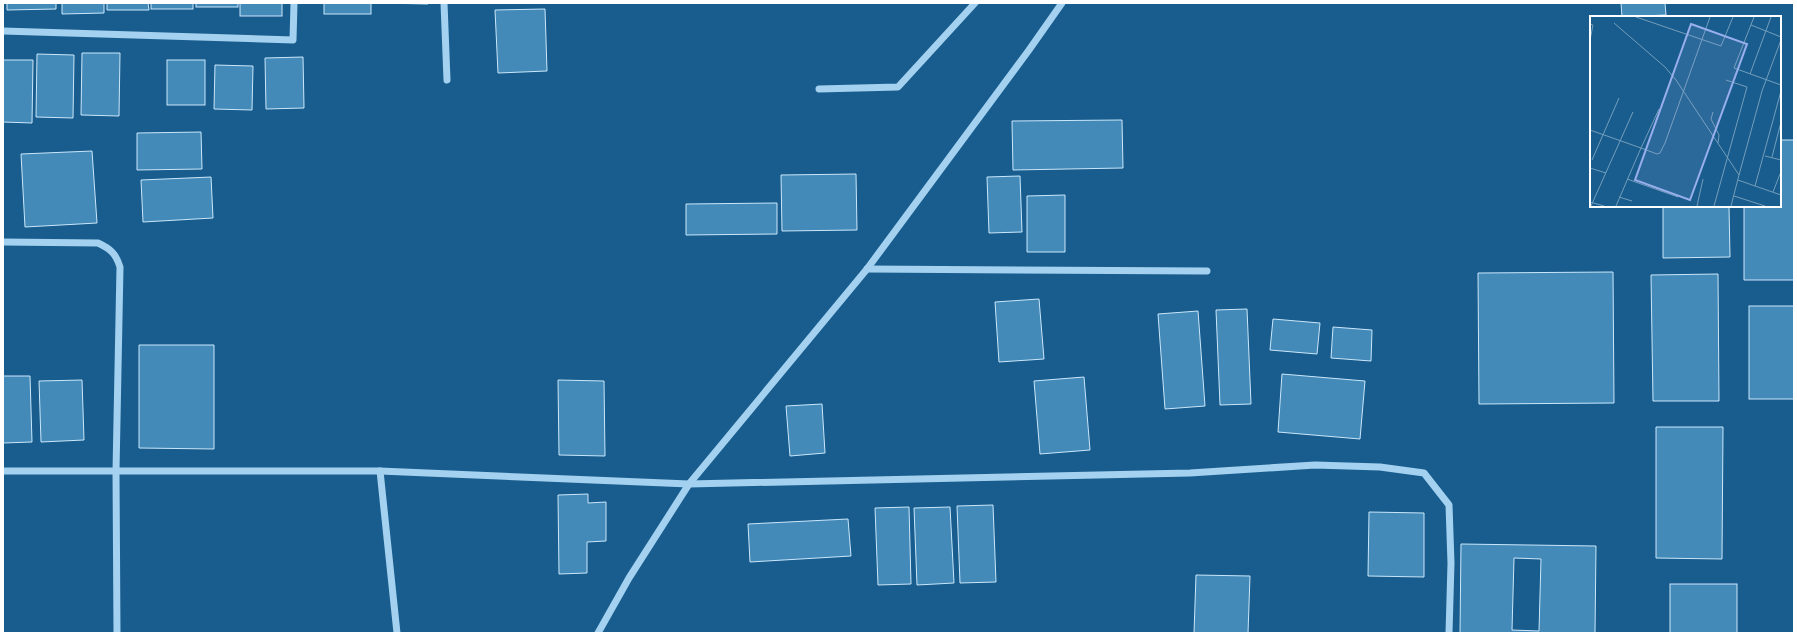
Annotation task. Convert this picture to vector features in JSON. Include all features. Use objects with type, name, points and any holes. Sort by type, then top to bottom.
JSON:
[{"type":"street","points":[[3,31],[293,40],[294,3]]},
{"type":"street","points":[[444,3],[447,80]]},
{"type":"street","points":[[819,89],[898,87],[975,3]]},
{"type":"street","points":[[598,633],[629,578],[689,484],[867,269],[1025,56],[1062,3]]},
{"type":"street","points":[[3,242],[98,243],[110,248],[116,256],[120,267],[116,471],[117,633]]},
{"type":"street","points":[[867,269],[1207,271]]},
{"type":"street","points":[[3,471],[380,471],[689,484],[1190,473],[1316,465],[1380,467],[1424,474],[1449,505],[1451,563],[1449,633]]},
{"type":"street","points":[[380,471],[397,633]]},
{"type":"building","points":[[7,3],[56,3],[56,9],[7,10]]},
{"type":"building","points":[[62,3],[104,3],[104,13],[62,14]]},
{"type":"building","points":[[107,3],[148,3],[149,10],[107,10]]},
{"type":"building","points":[[151,3],[193,3],[193,9],[151,9]]},
{"type":"building","points":[[196,3],[238,3],[238,7],[196,7]]},
{"type":"building","points":[[240,3],[282,3],[282,16],[240,16]]},
{"type":"building","points":[[324,3],[371,3],[371,14],[324,14]]},
{"type":"building","points":[[380,3],[428,3],[428,4]]},
{"type":"building","points":[[1621,3],[1665,3],[1666,15],[1622,16]]},
{"type":"building","points":[[545,9],[547,71],[498,73],[495,10]]},
{"type":"building","points":[[82,53],[120,53],[119,116],[81,115]]},
{"type":"building","points":[[37,54],[74,55],[73,118],[36,117]]},
{"type":"building","points":[[303,57],[304,108],[266,109],[265,58]]},
{"type":"building","points":[[3,60],[33,60],[32,123],[3,122]]},
{"type":"building","points":[[167,60],[205,60],[205,105],[167,105]]},
{"type":"building","points":[[215,65],[253,66],[252,110],[214,109]]},
{"type":"building","points":[[1122,120],[1123,168],[1013,170],[1012,121]]},
{"type":"building","points":[[201,132],[202,169],[137,170],[137,133]]},
{"type":"building","points":[[1781,140],[1794,140],[1794,280],[1744,280],[1744,207],[1781,207]]},
{"type":"building","points":[[92,151],[97,223],[25,227],[21,154]]},
{"type":"building","points":[[856,174],[857,230],[782,231],[781,175]]},
{"type":"building","points":[[1020,176],[1022,232],[989,233],[987,177]]},
{"type":"building","points":[[211,177],[213,218],[143,222],[141,180]]},
{"type":"building","points":[[1065,195],[1065,252],[1027,252],[1027,196]]},
{"type":"building","points":[[777,203],[777,234],[686,235],[686,204]]},
{"type":"building","points":[[1663,207],[1729,207],[1730,257],[1663,258]]},
{"type":"building","points":[[1613,272],[1614,403],[1479,404],[1478,273]]},
{"type":"building","points":[[1718,274],[1719,401],[1653,401],[1651,275]]},
{"type":"building","points":[[1039,299],[1044,359],[999,362],[995,302]]},
{"type":"building","points":[[1749,306],[1794,306],[1794,399],[1749,399]]},
{"type":"building","points":[[1247,309],[1251,404],[1220,405],[1216,310]]},
{"type":"building","points":[[1198,311],[1205,406],[1165,409],[1158,314]]},
{"type":"building","points":[[1273,319],[1320,323],[1317,354],[1270,350]]},
{"type":"building","points":[[1333,327],[1372,330],[1371,361],[1331,358]]},
{"type":"building","points":[[139,345],[214,345],[214,449],[139,448]]},
{"type":"building","points":[[1282,374],[1365,381],[1360,439],[1278,432]]},
{"type":"building","points":[[3,376],[30,376],[32,442],[3,443]]},
{"type":"building","points":[[1084,377],[1090,450],[1040,454],[1034,381]]},
{"type":"building","points":[[82,380],[84,440],[41,442],[39,381]]},
{"type":"building","points":[[558,380],[604,381],[605,456],[559,455]]},
{"type":"building","points":[[822,404],[825,453],[790,456],[786,406]]},
{"type":"building","points":[[1656,427],[1723,427],[1722,559],[1656,558]]},
{"type":"building","points":[[588,494],[588,503],[606,502],[606,541],[587,542],[587,573],[559,574],[558,495]]},
{"type":"building","points":[[993,505],[996,582],[960,583],[957,506]]},
{"type":"building","points":[[909,507],[911,584],[878,585],[875,508]]},
{"type":"building","points":[[950,507],[954,583],[917,585],[914,508]]},
{"type":"building","points":[[1369,512],[1424,513],[1424,577],[1368,576]]},
{"type":"building","points":[[848,519],[851,556],[750,562],[748,524]]},
{"type":"building","points":[[1461,544],[1596,546],[1595,633],[1460,633]],"holes":[[[1514,558],[1541,559],[1539,631],[1512,630]]]},
{"type":"building","points":[[1196,575],[1250,576],[1248,633],[1194,633]]},
{"type":"building","points":[[1670,584],[1737,584],[1737,633],[1670,633]]}]
